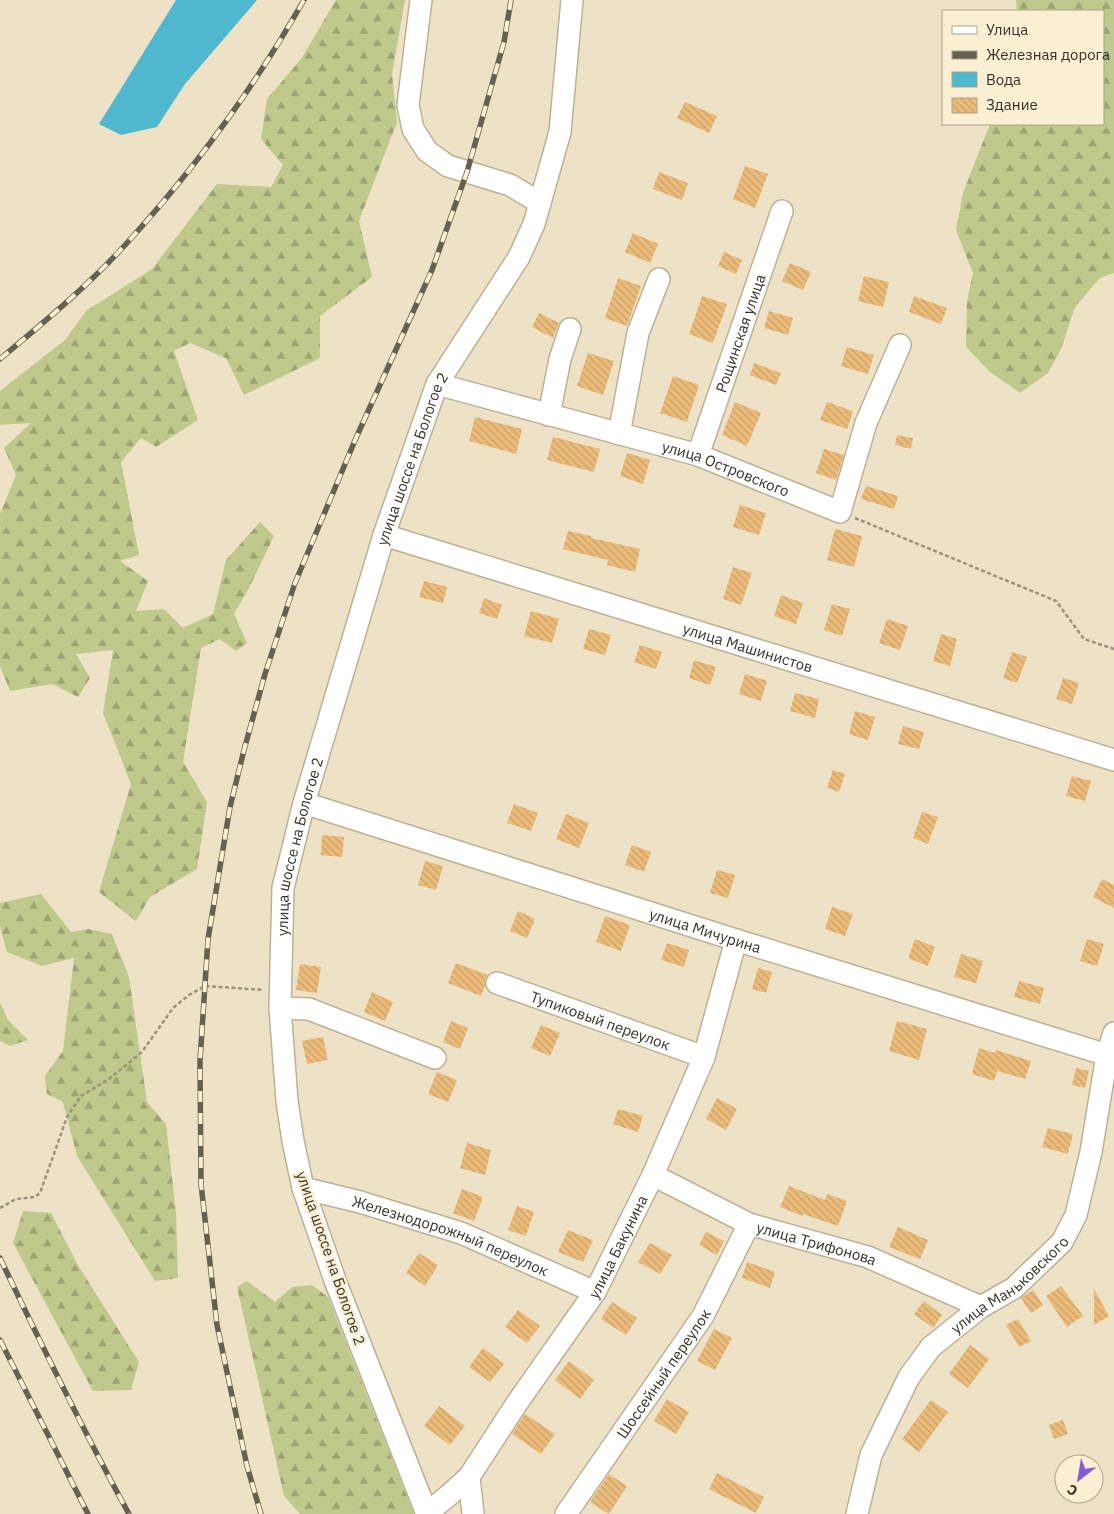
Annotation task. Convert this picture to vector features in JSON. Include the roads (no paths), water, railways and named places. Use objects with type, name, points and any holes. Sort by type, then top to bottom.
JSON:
[{"type":"street","points":[[421,0],[408,104],[414,128],[427,151],[448,166],[510,186],[540,203]]},
{"type":"street","name":"улица шоссе на Бологое 2","points":[[427,1513],[336,1283],[303,1188],[287,1101],[280,999],[283,888],[304,803],[384,535],[437,384],[519,257],[534,224],[560,132],[572,0]]},
{"type":"street","name":"Рощинская улица","points":[[698,455],[782,211]]},
{"type":"street","points":[[619,434],[638,333],[659,279]]},
{"type":"street","points":[[549,415],[560,359],[570,329]]},
{"type":"street","name":"улица Островского","points":[[437,384],[698,455],[840,512],[866,423],[900,345]]},
{"type":"street","name":"улица Машинистов","points":[[384,535],[1114,760]]},
{"type":"street","name":"улица Мичурина","points":[[304,803],[736,940],[1108,1055]]},
{"type":"street","name":"улица Бакунина","points":[[427,1513],[468,1477],[595,1292],[653,1175],[704,1057],[736,940]]},
{"type":"street","name":"Тупиковый переулок","points":[[497,984],[704,1057]]},
{"type":"street","points":[[280,999],[435,1058]]},
{"type":"street","name":"улица Маньковского","points":[[857,1514],[871,1454],[908,1377],[932,1347],[981,1306],[1014,1288],[1062,1242],[1076,1215],[1091,1152],[1108,1055],[1114,1033]]},
{"type":"street","name":"улица Трифонова","points":[[653,1175],[749,1224],[868,1257],[981,1306]]},
{"type":"street","name":"Железнодорожный переулок","points":[[303,1188],[360,1202],[461,1233],[595,1292]]},
{"type":"street","name":"Шоссейный переулок","points":[[566,1514],[703,1316],[749,1224]]},
{"type":"street","points":[[468,1477],[473,1514]]},
{"type":"water","points":[[176,0],[257,0],[185,84],[157,127],[121,135],[99,124]]},
{"type":"railway","points":[[0,359],[96,275],[151,216],[199,157],[244,96],[304,0]]},
{"type":"railway","points":[[261,1514],[247,1466],[217,1325],[201,1184],[200,1061],[208,939],[230,807],[265,674],[295,583],[356,438],[432,270],[467,172],[504,42],[511,0]]},
{"type":"railway","points":[[0,1258],[95,1451],[129,1514]]},
{"type":"railway","points":[[0,1340],[88,1514]]}]
